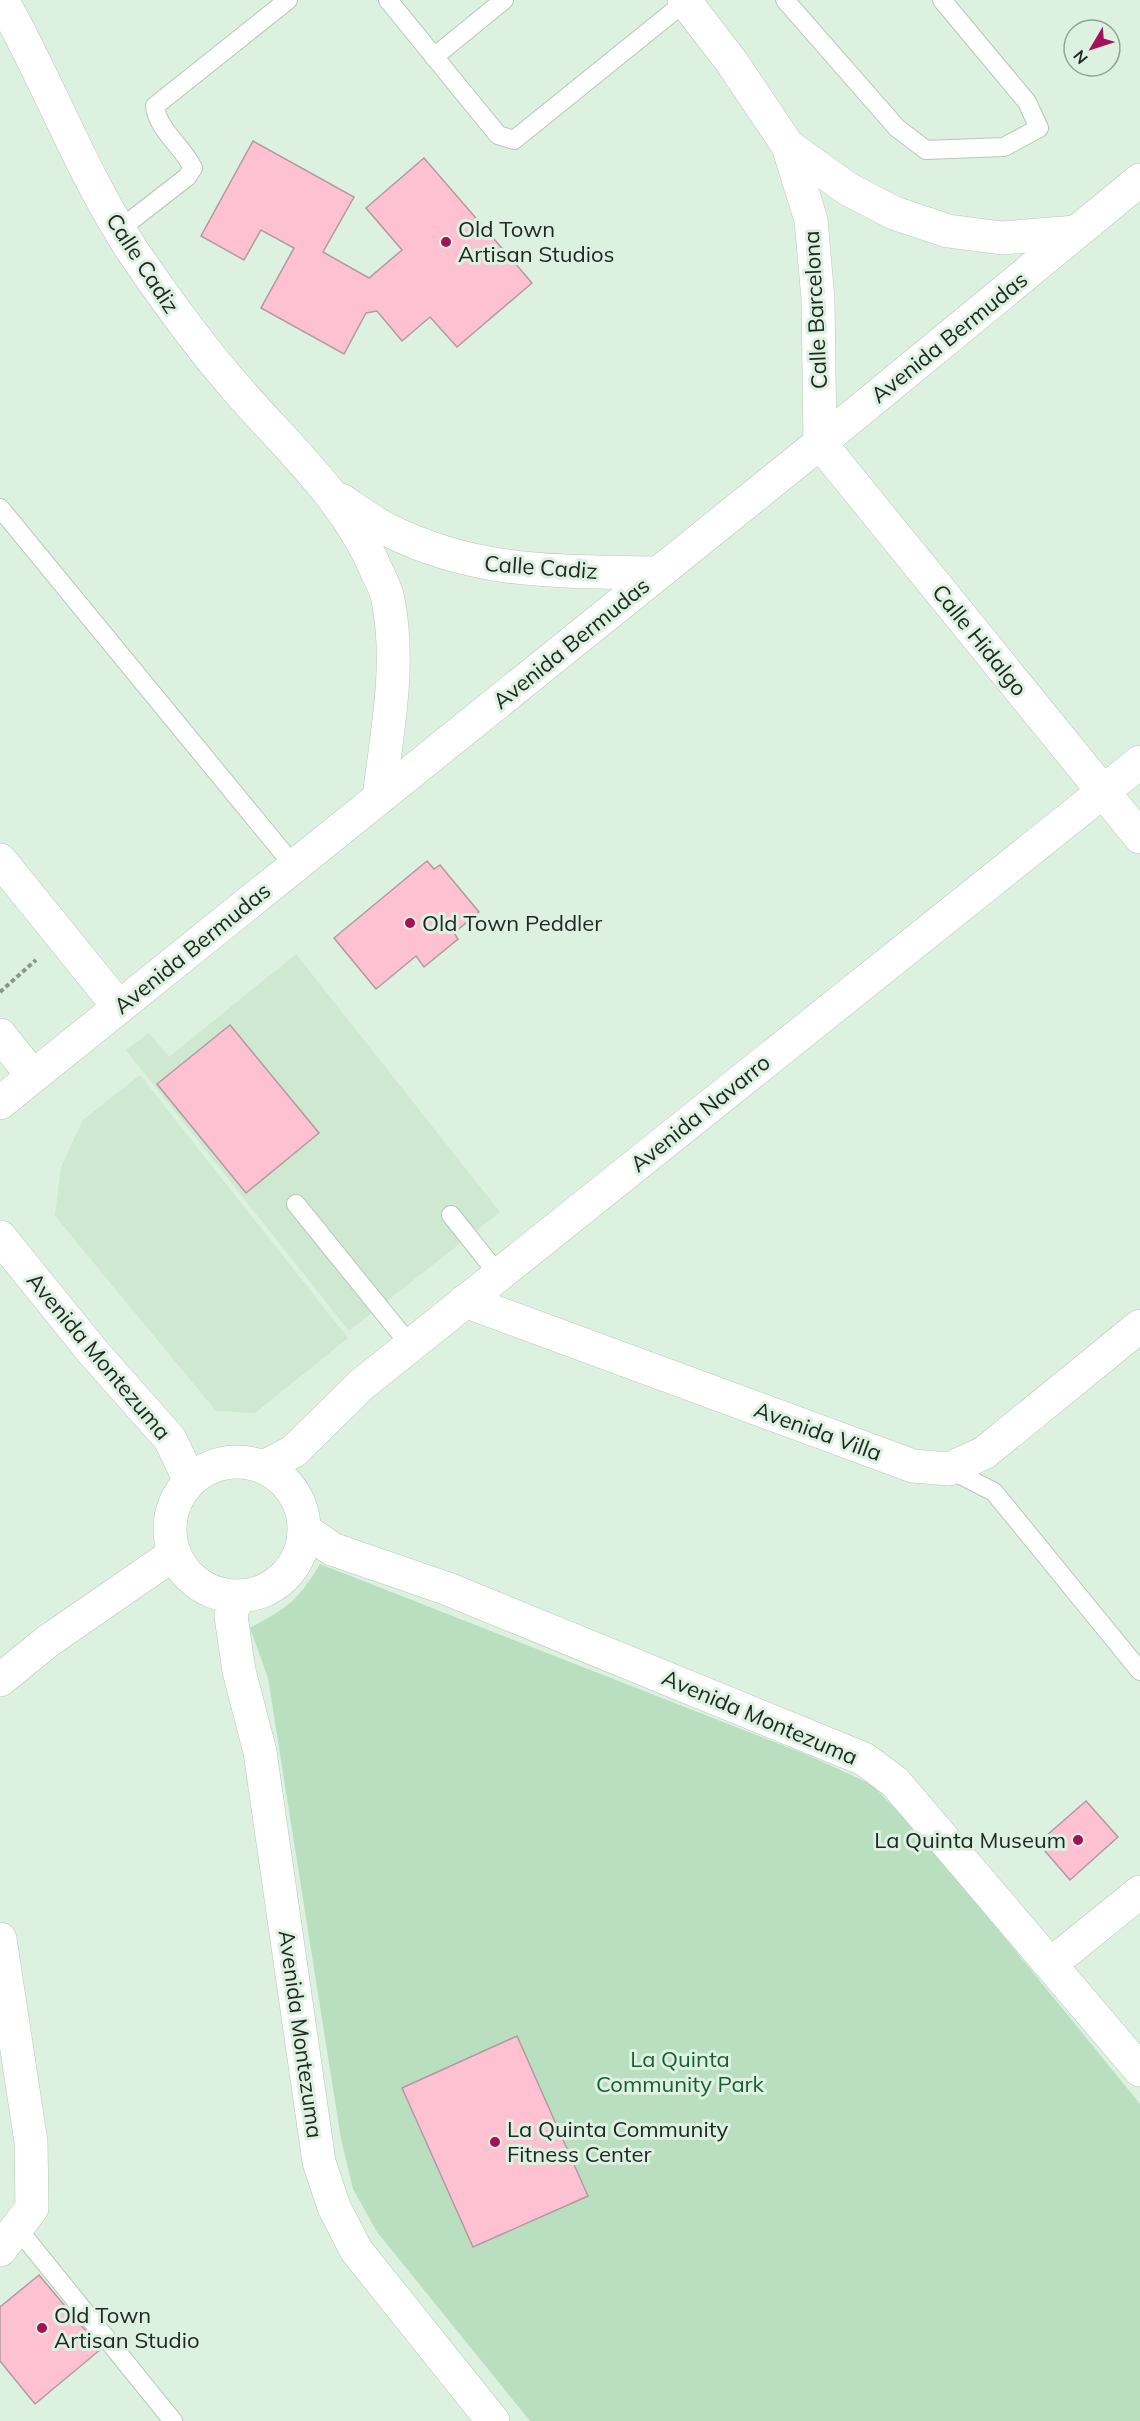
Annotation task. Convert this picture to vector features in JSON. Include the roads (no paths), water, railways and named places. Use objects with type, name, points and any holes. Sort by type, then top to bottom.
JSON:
[{"type":"street","name":"Calle Cadiz","points":[[2,0],[19,30],[92,182],[181,321],[237,389],[333,494],[369,551],[388,598],[393,640],[393,678],[379,797]]},
{"type":"street","name":"Calle Barcelona","points":[[685,1],[731,61],[788,146],[811,220],[818,299],[820,442]]},
{"type":"street","name":"Calle Barcelona","points":[[788,146],[848,189],[894,213],[948,231],[1002,238],[1076,232]]},
{"type":"street","name":"Avenida Bermudas","points":[[0,1103],[820,442],[1140,180]]},
{"type":"street","name":"Calle Hidalgo","points":[[820,442],[1140,837]]},
{"type":"street","name":"Calle Cadiz","points":[[333,494],[386,529],[425,546],[473,562],[527,570],[657,573]]},
{"type":"street","name":"Avenida Navarro","points":[[264,1467],[294,1451],[361,1385],[410,1345],[1140,762]]},
{"type":"street","points":[[0,860],[119,1007]]},
{"type":"street","points":[[0,1035],[33,1076]]},
{"type":"street","name":"Avenida Montezuma","points":[[0,1237],[93,1352],[170,1439],[190,1481]]},
{"type":"street","name":"Avenida Villa","points":[[465,1301],[913,1466],[949,1469],[984,1453],[1140,1326]]},
{"type":"street","points":[[238,1462],[264,1467],[285,1482],[300,1504],[305,1530],[299,1556],[284,1578],[262,1592],[236,1597],[210,1591],[189,1576],[174,1554],[169,1528],[175,1502],[190,1481],[212,1466],[238,1462]]},
{"type":"street","name":"Avenida Montezuma","points":[[305,1530],[332,1549],[448,1588],[864,1759],[895,1782],[1140,2070]]},
{"type":"street","points":[[0,1680],[48,1641],[174,1554]]},
{"type":"street","name":"Avenida Montezuma","points":[[236,1597],[231,1616],[239,1671],[260,1752],[319,2162],[334,2207],[357,2250],[494,2421]]},
{"type":"street","points":[[1052,1964],[1140,1892]]},
{"type":"street","points":[[0,1939],[32,2142],[32,2208],[9,2240]]},
{"type":"lane","points":[[120,229],[187,177],[193,168],[156,116],[155,106],[288,0]]},
{"type":"lane","points":[[388,0],[498,135],[514,140],[685,1]]},
{"type":"lane","points":[[434,57],[504,0]]},
{"type":"lane","points":[[785,0],[897,128],[926,150],[1004,147],[1039,128],[1027,102],[942,0]]},
{"type":"lane","points":[[0,508],[294,866]]},
{"type":"lane","points":[[296,1204],[410,1345]]},
{"type":"lane","points":[[451,1215],[498,1274]]},
{"type":"lane","points":[[949,1469],[994,1492],[1140,1671]]},
{"type":"lane","points":[[9,2240],[173,2421]]},
{"type":"place","name":"Old Town Artisan Studios","points":[[446,242]]},
{"type":"place","name":"Old Town Peddler","points":[[410,923]]},
{"type":"place","name":"La Quinta Museum","points":[[1078,1840]]},
{"type":"place","name":"La Quinta Community Fitness Center","points":[[495,2142]]},
{"type":"place","name":"Old Town Artisan Studio","points":[[42,2328]]},
{"type":"park label","name":"La Quinta Community Park","points":[[680,2072]]}]
